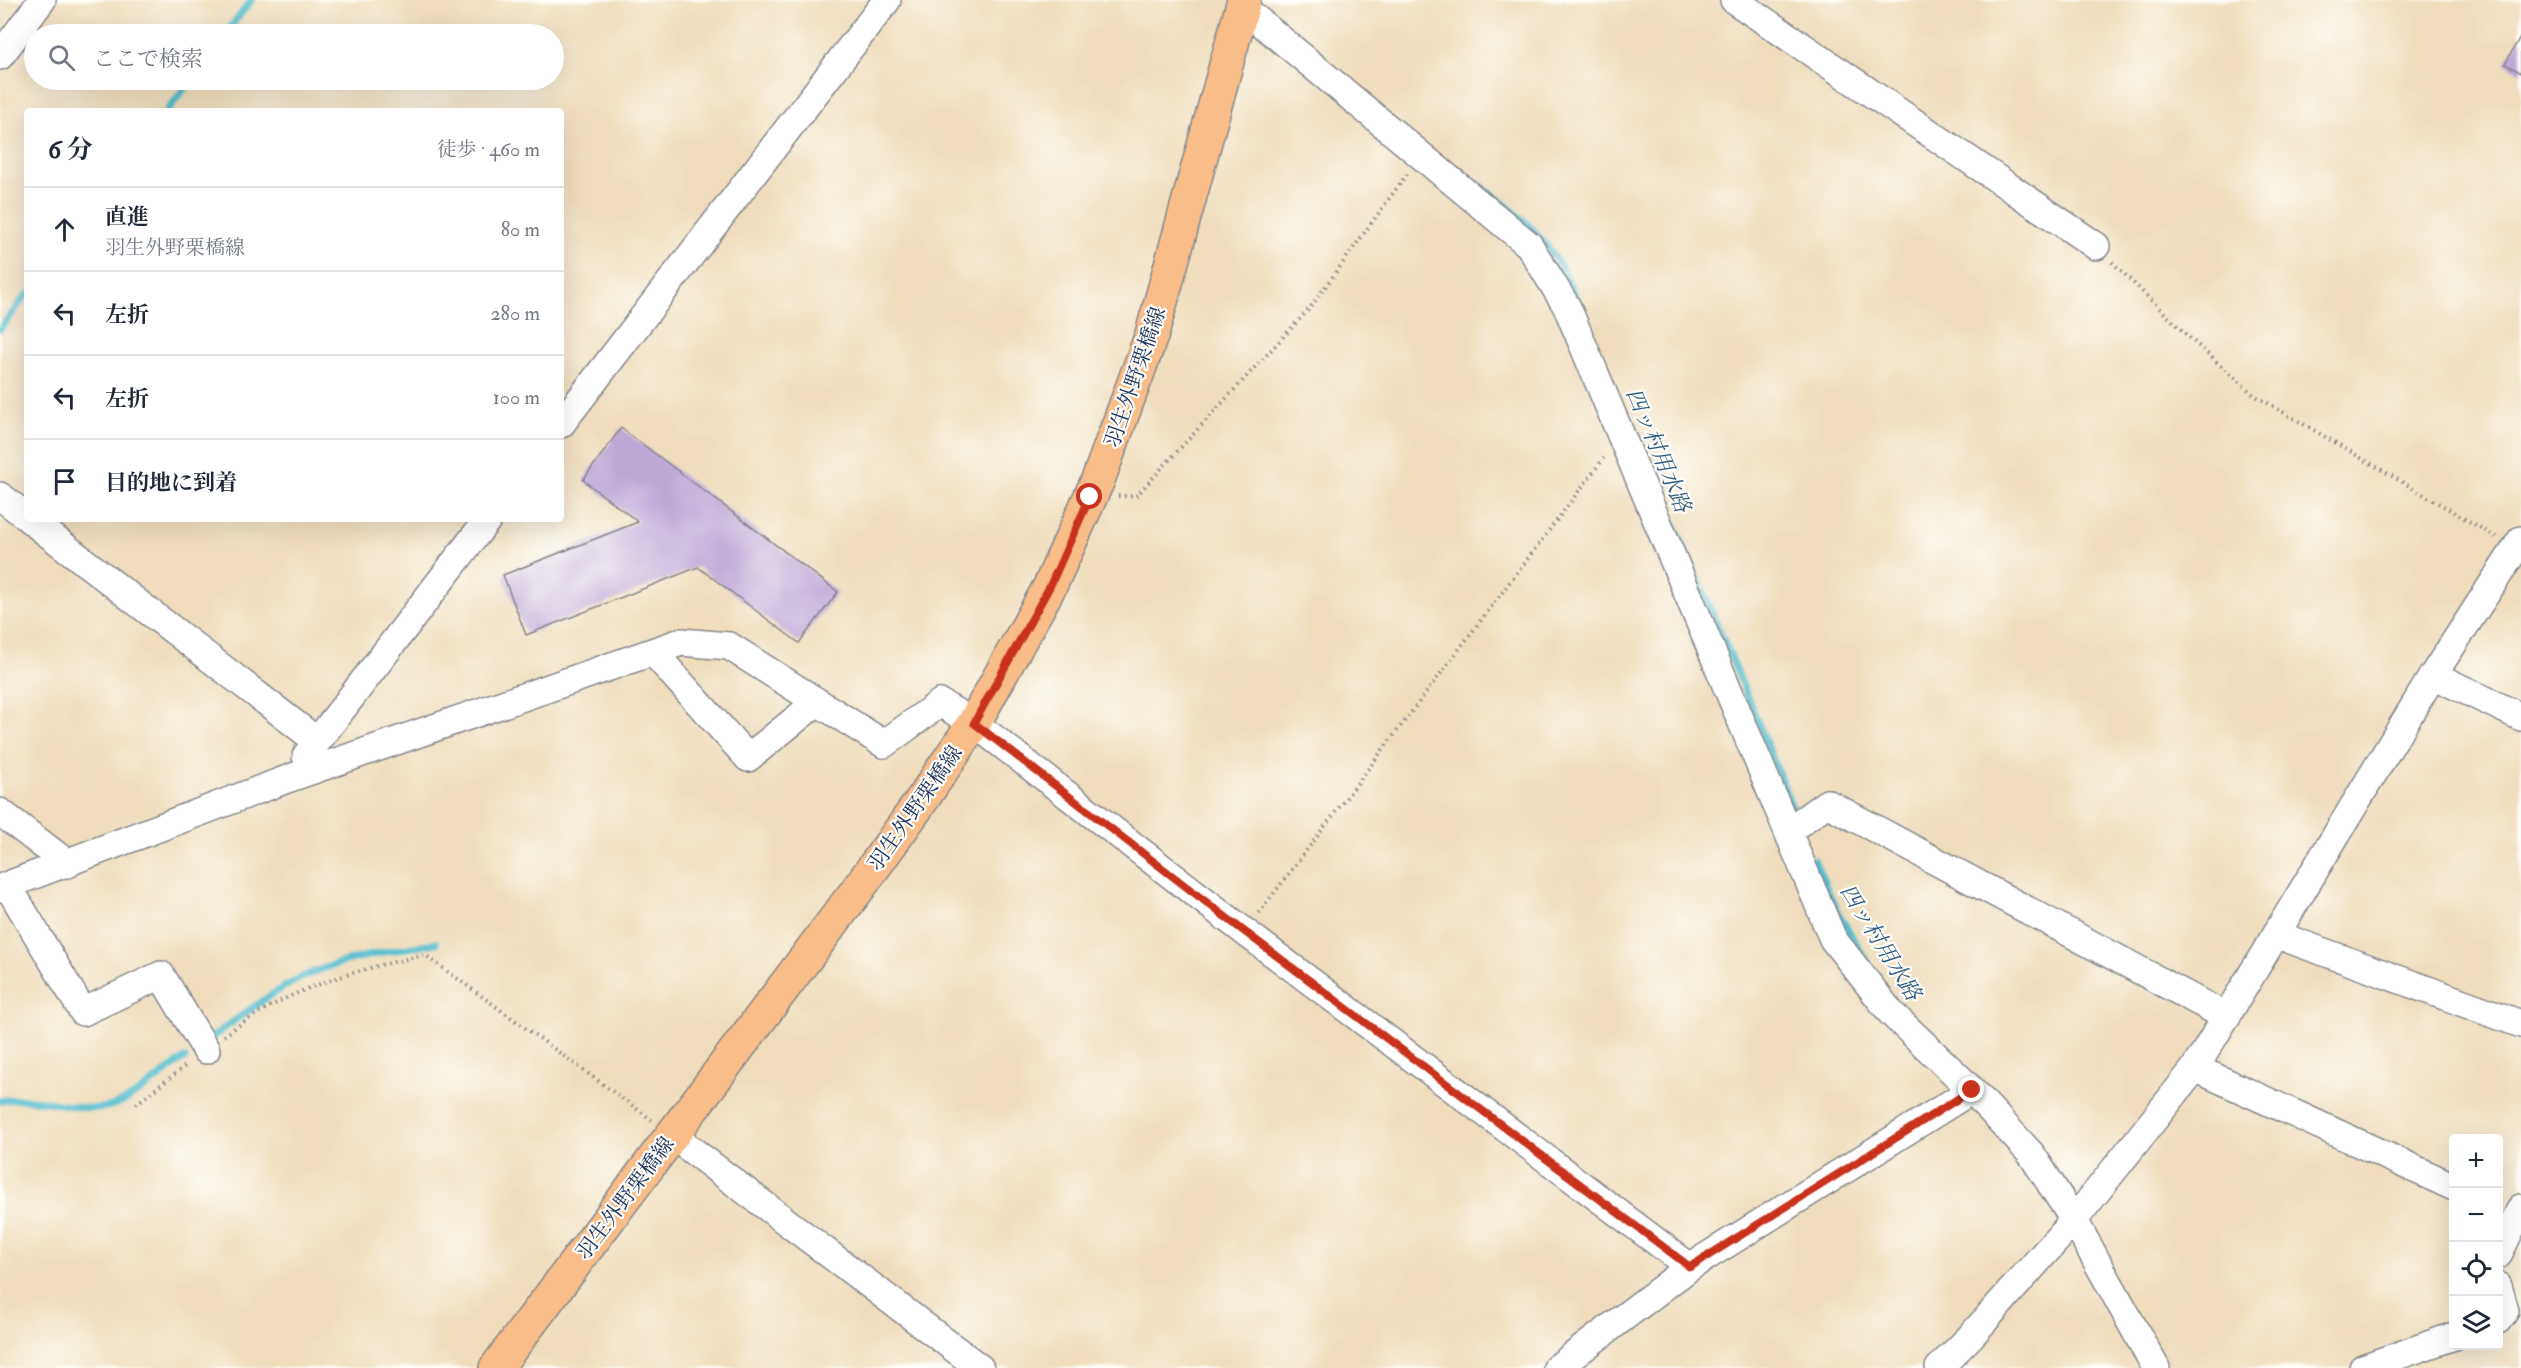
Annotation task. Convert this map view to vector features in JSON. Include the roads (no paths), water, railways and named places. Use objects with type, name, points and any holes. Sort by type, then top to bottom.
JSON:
[{"type":"main road","name":"羽生外野栗橋線","points":[[496,1368],[673,1136],[917,807],[974,723],[1050,586],[1090,497],[1152,334],[1243,4]]},
{"type":"street","points":[[0,56],[42,0]]},
{"type":"street","points":[[564,420],[887,0]]},
{"type":"street","points":[[1734,0],[2096,246]]},
{"type":"street","points":[[1243,4],[1529,245],[1567,307],[1833,939],[1891,1013],[1972,1090],[2032,1155],[2074,1220],[2156,1368]]},
{"type":"street","points":[[0,496],[24,515]]},
{"type":"street","points":[[33,522],[317,741]]},
{"type":"street","points":[[290,778],[486,522]]},
{"type":"street","points":[[1939,1368],[1971,1336],[2074,1220],[2195,1068],[2433,675],[2519,546]]},
{"type":"street","points":[[206,1050],[161,975],[83,1012],[4,887],[290,778],[681,642],[729,646],[884,744],[940,703],[974,723],[1245,932],[1690,1267]]},
{"type":"street","points":[[653,652],[748,758],[817,702]]},
{"type":"street","points":[[2433,675],[2521,717]]},
{"type":"street","points":[[1788,831],[1827,803],[2227,1017]]},
{"type":"street","points":[[0,812],[68,864]]},
{"type":"street","points":[[2278,932],[2291,940],[2521,1024]]},
{"type":"street","points":[[2195,1068],[2449,1185]]},
{"type":"street","points":[[1557,1368],[1690,1267],[1972,1090]]},
{"type":"street","points":[[673,1136],[980,1368]]},
{"type":"street","points":[[2503,1242],[2512,1211]]},
{"type":"street","points":[[2363,1368],[2449,1338]]},
{"type":"waterway","name":"四ッ村用水路","points":[[233,24],[251,1]]},
{"type":"waterway","name":"四ッ村用水路","points":[[169,108],[183,90]]},
{"type":"waterway","name":"四ッ村用水路","points":[[1461,172],[1516,214],[1545,243],[1557,260],[1579,304]]},
{"type":"waterway","name":"四ッ村用水路","points":[[0,329],[24,298]]},
{"type":"waterway","name":"四ッ村用水路","points":[[1631,424],[1731,657],[1793,809]]},
{"type":"waterway","name":"四ッ村用水路","points":[[1814,860],[1835,907],[1867,962]]},
{"type":"waterway","points":[[211,1038],[250,1009],[319,970],[362,957],[436,943]]},
{"type":"waterway","points":[[0,1101],[28,1100],[86,1108],[111,1106],[131,1097],[185,1058]]}]
